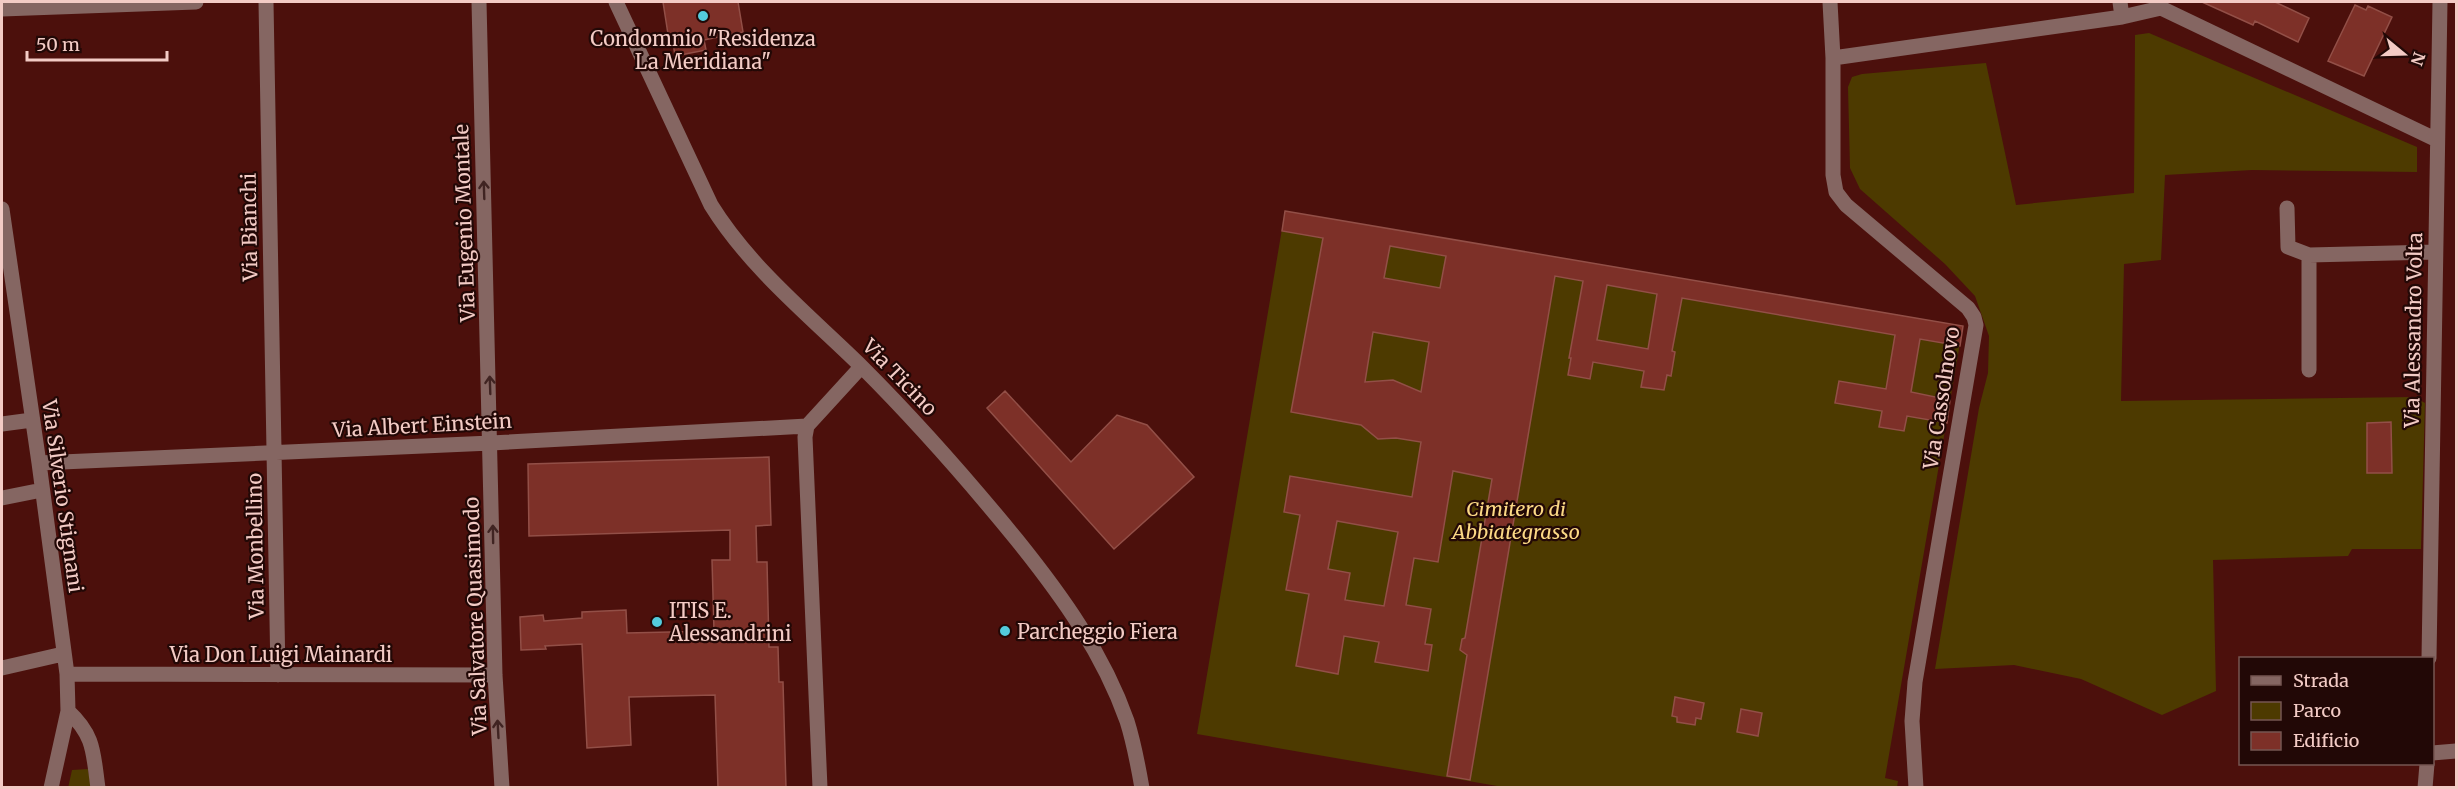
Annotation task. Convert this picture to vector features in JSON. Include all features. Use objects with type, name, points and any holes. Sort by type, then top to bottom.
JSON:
[{"type":"street","points":[[2,9],[196,2]]},
{"type":"street","name":"Via Bianchi","points":[[266,2],[275,452]]},
{"type":"street","name":"Via Eugenio Montale","points":[[479,2],[491,443]]},
{"type":"street","name":"Via Ticino","points":[[616,2],[711,205],[722,222],[787,296],[861,367],[985,500],[1065,602],[1094,647],[1117,697],[1132,737],[1142,788]]},
{"type":"street","name":"Via Cassolnovo","points":[[1830,2],[1833,58],[1833,175],[1836,192],[1845,205],[1968,308],[1974,317],[1976,326],[1915,682],[1912,721],[1916,788]]},
{"type":"street","points":[[2120,2],[2122,17]]},
{"type":"street","name":"Via Alessandro Volta","points":[[2429,657],[2440,2]]},
{"type":"street","points":[[1833,58],[2122,17],[2161,8],[2437,140]]},
{"type":"street","points":[[2287,208],[2288,247],[2309,255],[2435,252]]},
{"type":"street","name":"Via Silverio Stignani","points":[[2,209],[67,674],[68,711],[51,788]]},
{"type":"street","points":[[2309,255],[2309,370]]},
{"type":"street","points":[[820,788],[805,437],[807,426],[861,367]]},
{"type":"street","points":[[2,424],[32,420]]},
{"type":"street","name":"Via Albert Einstein","points":[[39,463],[807,426]]},
{"type":"street","name":"Via Salvatore Quasimodo","points":[[491,443],[495,675],[502,788]]},
{"type":"street","name":"Via Monbellino","points":[[275,452],[278,675]]},
{"type":"street","points":[[2,498],[42,490]]},
{"type":"street","points":[[2,668],[63,654]]},
{"type":"street","name":"Via Don Luigi Mainardi","points":[[67,674],[495,675]]},
{"type":"street","points":[[68,711],[84,725],[91,741],[98,788]]},
{"type":"street","points":[[2434,753],[2457,751]]},
{"type":"street","points":[[2425,788],[2427,765]]},
{"type":"green space","points":[[2149,33],[2417,147],[2417,172],[2252,170],[2165,175],[2161,260],[2124,264],[2121,401],[2414,397],[2425,403],[2421,549],[2352,549],[2348,556],[2213,560],[2216,691],[2162,715],[2081,679],[2014,665],[1935,669],[1979,408],[1988,373],[1989,336],[1975,296],[1945,264],[1860,189],[1850,168],[1848,87],[1852,77],[1862,74],[1986,63],[2016,205],[2134,193],[2135,35]]},
{"type":"green space","name":"Cimitero di Abbiategrasso","points":[[1285,211],[1963,326],[1885,778],[1898,781],[1897,787],[1503,787],[1197,734]]},
{"type":"green space","points":[[88,769],[91,787],[68,788],[72,770]]},
{"type":"building","name":"Condomnio \"Residenza La Meridiana\"","points":[[663,2],[738,2],[743,32],[704,40],[706,50],[675,56],[672,35],[668,34]]},
{"type":"building","points":[[2202,2],[2275,2],[2309,18],[2298,42],[2255,21],[2253,25]]},
{"type":"building","points":[[2355,5],[2366,10],[2368,6],[2392,17],[2364,76],[2328,61]]},
{"type":"building","points":[[1285,211],[1963,326],[1960,346],[1920,339],[1911,392],[1950,400],[1947,423],[1907,416],[1904,431],[1879,427],[1882,411],[1835,403],[1839,381],[1886,389],[1895,335],[1682,298],[1672,351],[1675,352],[1671,376],[1667,375],[1664,390],[1641,387],[1644,371],[1593,362],[1590,379],[1568,375],[1583,281],[1555,276],[1470,780],[1447,776],[1467,655],[1460,650],[1462,639],[1465,638],[1492,479],[1453,471],[1438,562],[1414,558],[1406,605],[1431,609],[1425,644],[1432,645],[1428,671],[1375,662],[1379,642],[1344,636],[1338,674],[1296,666],[1309,594],[1286,590],[1300,515],[1284,512],[1290,476],[1412,497],[1421,442],[1396,438],[1378,439],[1361,425],[1291,412],[1323,238],[1282,231]],"holes":[[[1390,246],[1446,256],[1440,288],[1384,278]],[[1607,285],[1657,294],[1648,349],[1597,340]],[[1373,332],[1429,342],[1421,392],[1393,380],[1365,382]],[[1337,521],[1398,532],[1384,606],[1345,600],[1350,573],[1328,569]]]},
{"type":"building","points":[[1005,391],[1071,462],[1117,415],[1147,425],[1194,477],[1114,549],[987,408]]},
{"type":"building","points":[[2391,422],[2392,473],[2367,473],[2367,423]]},
{"type":"building","points":[[769,457],[771,525],[756,526],[757,562],[767,562],[769,647],[778,647],[779,682],[783,682],[786,788],[718,788],[715,695],[629,697],[631,745],[587,748],[582,644],[521,650],[520,617],[543,615],[544,621],[582,618],[582,612],[626,610],[627,633],[714,631],[712,560],[730,560],[730,530],[529,536],[528,464]]},
{"type":"building","points":[[1675,697],[1704,703],[1701,719],[1696,718],[1695,725],[1677,722],[1677,717],[1672,716]]},
{"type":"building","points":[[1741,709],[1762,713],[1758,736],[1737,732]]},
{"type":"place","name":"Condomnio \"Residenza La Meridiana\"","points":[[703,16]]},
{"type":"place","name":"ITIS E. Alessandrini","points":[[657,622]]},
{"type":"place","name":"Parcheggio Fiera","points":[[1005,631]]}]
